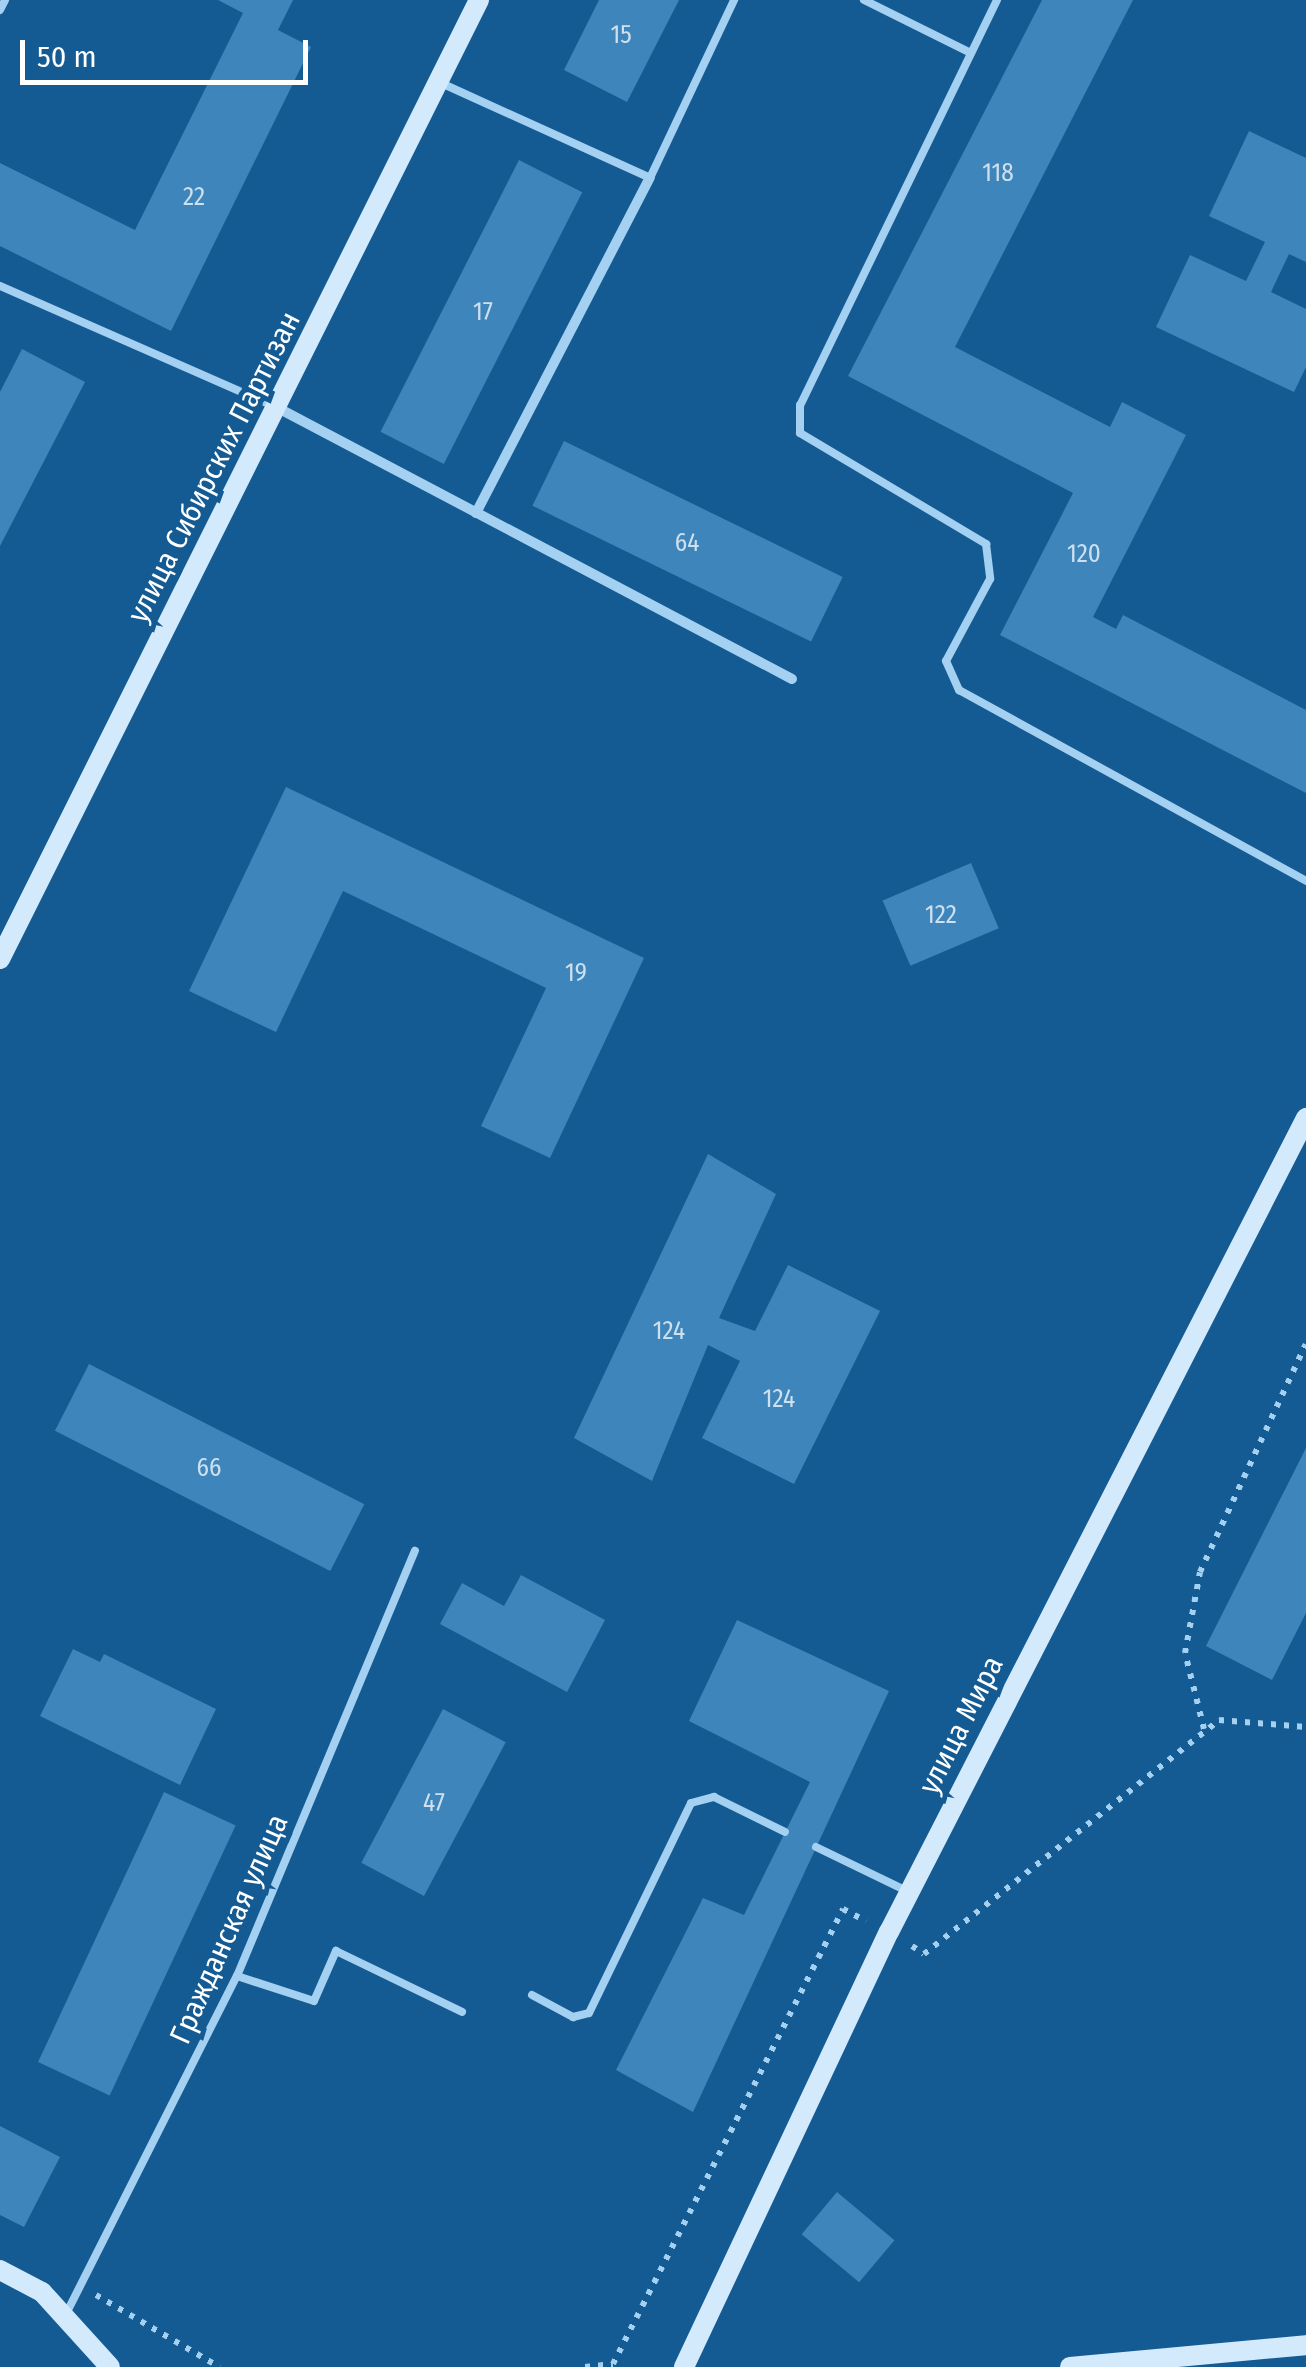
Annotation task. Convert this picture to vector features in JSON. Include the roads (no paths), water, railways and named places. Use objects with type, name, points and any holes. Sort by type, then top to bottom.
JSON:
[{"type":"street","name":"улица Сибирских Партизан","points":[[0,959],[479,0]]},
{"type":"street","points":[[476,513],[650,178]]},
{"type":"street","points":[[278,408],[792,679]]},
{"type":"street","name":"улица Мира","points":[[684,2367],[889,1932],[1306,1118]]},
{"type":"street","points":[[0,2270],[64,2316],[110,2367]]},
{"type":"street","points":[[1070,2367],[1306,2345]]},
{"type":"lane","points":[[0,10],[5,0]]},
{"type":"lane","points":[[439,82],[650,178],[734,0]]},
{"type":"lane","points":[[864,0],[972,53]]},
{"type":"lane","points":[[997,0],[800,405],[800,433],[986,544],[990,579],[946,661],[959,690],[1306,881]]},
{"type":"lane","points":[[0,286],[278,408]]},
{"type":"lane","name":"Гражданская улица","points":[[64,2316],[237,1976],[415,1551]]},
{"type":"lane","points":[[532,1995],[573,2017],[589,2013],[691,1804],[714,1797],[785,1832]]},
{"type":"lane","points":[[816,1847],[909,1892]]},
{"type":"lane","points":[[237,1976],[314,2001],[336,1951],[462,2012]]}]
